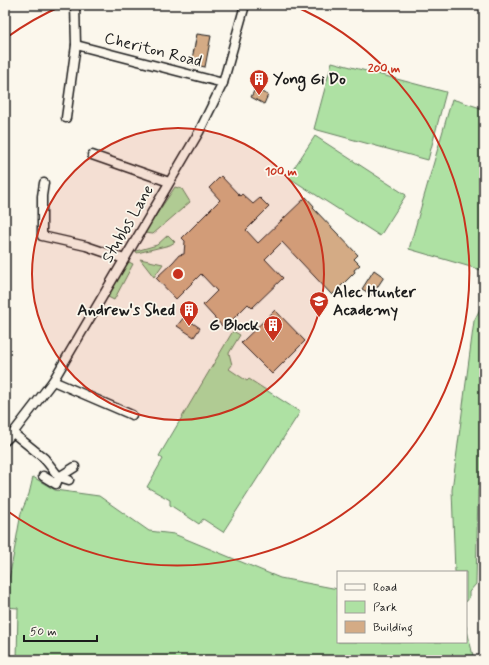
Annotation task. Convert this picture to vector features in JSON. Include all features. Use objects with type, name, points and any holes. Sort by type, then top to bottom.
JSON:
[{"type":"street","points":[[66,118],[76,45],[75,5]]},
{"type":"street","name":"Stubbs Lane","points":[[5,441],[13,433],[53,381],[199,132],[223,83],[245,5]]},
{"type":"street","name":"Cheriton Road","points":[[76,45],[223,83]]},
{"type":"street","points":[[92,155],[169,182]]},
{"type":"street","points":[[44,183],[42,196],[42,236],[86,246],[124,259]]},
{"type":"street","points":[[53,381],[132,415]]},
{"type":"street","points":[[13,433],[44,458],[59,477],[69,480]]},
{"type":"street","points":[[43,476],[56,484],[59,477],[76,467]]},
{"type":"green space","points":[[332,62],[446,92],[428,160],[314,129]]},
{"type":"green space","points":[[452,99],[484,109],[484,258],[481,270],[409,249]]},
{"type":"green space","points":[[315,136],[406,195],[380,236],[288,177]]},
{"type":"green space","points":[[175,187],[182,189],[190,202],[153,234],[144,233]]},
{"type":"green space","points":[[168,235],[175,242],[170,245],[137,253],[136,251],[157,245]]},
{"type":"green space","points":[[140,259],[163,264],[154,277]]},
{"type":"green space","points":[[127,261],[133,264],[114,300],[106,296]]},
{"type":"green space","points":[[484,301],[484,464],[478,491],[476,584],[469,592],[469,598],[467,601],[467,571],[455,571],[452,490],[474,321]]},
{"type":"green space","points":[[233,331],[240,335],[229,353],[232,365],[229,369],[247,381],[249,379],[300,412],[223,532],[203,519],[199,524],[170,505],[170,500],[147,487],[163,459],[159,456]]},
{"type":"green space","points":[[33,477],[55,490],[99,496],[149,531],[174,534],[280,578],[337,589],[337,643],[467,643],[467,630],[474,660],[17,660],[18,608],[5,607],[5,602],[21,513],[29,494]]},
{"type":"building","points":[[197,34],[211,36],[205,67],[191,64]]},
{"type":"building","name":"Yong Gi Do","points":[[255,89],[268,95],[264,104],[251,97]]},
{"type":"building","points":[[221,176],[240,196],[242,194],[253,204],[260,198],[269,207],[246,230],[258,243],[306,197],[314,206],[313,208],[358,255],[354,259],[360,265],[332,295],[282,242],[265,259],[283,278],[252,308],[248,304],[224,328],[203,305],[217,291],[201,274],[176,299],[156,278],[179,255],[184,254],[185,241],[182,238],[220,200],[209,188]]},
{"type":"building","points":[[374,270],[384,277],[372,295],[362,289]]},
{"type":"building","name":"G Block","points":[[275,310],[305,341],[272,374],[241,343]]},
{"type":"building","name":"Andrew's Shed","points":[[184,317],[200,328],[194,337],[177,326]]},
{"type":"place","name":"Yong Gi Do","points":[[259,96]]},
{"type":"place","name":"Alec Hunter Academy","points":[[319,318]]},
{"type":"place","name":"Andrew's Shed","points":[[189,327]]},
{"type":"place","name":"G Block","points":[[273,342]]}]
